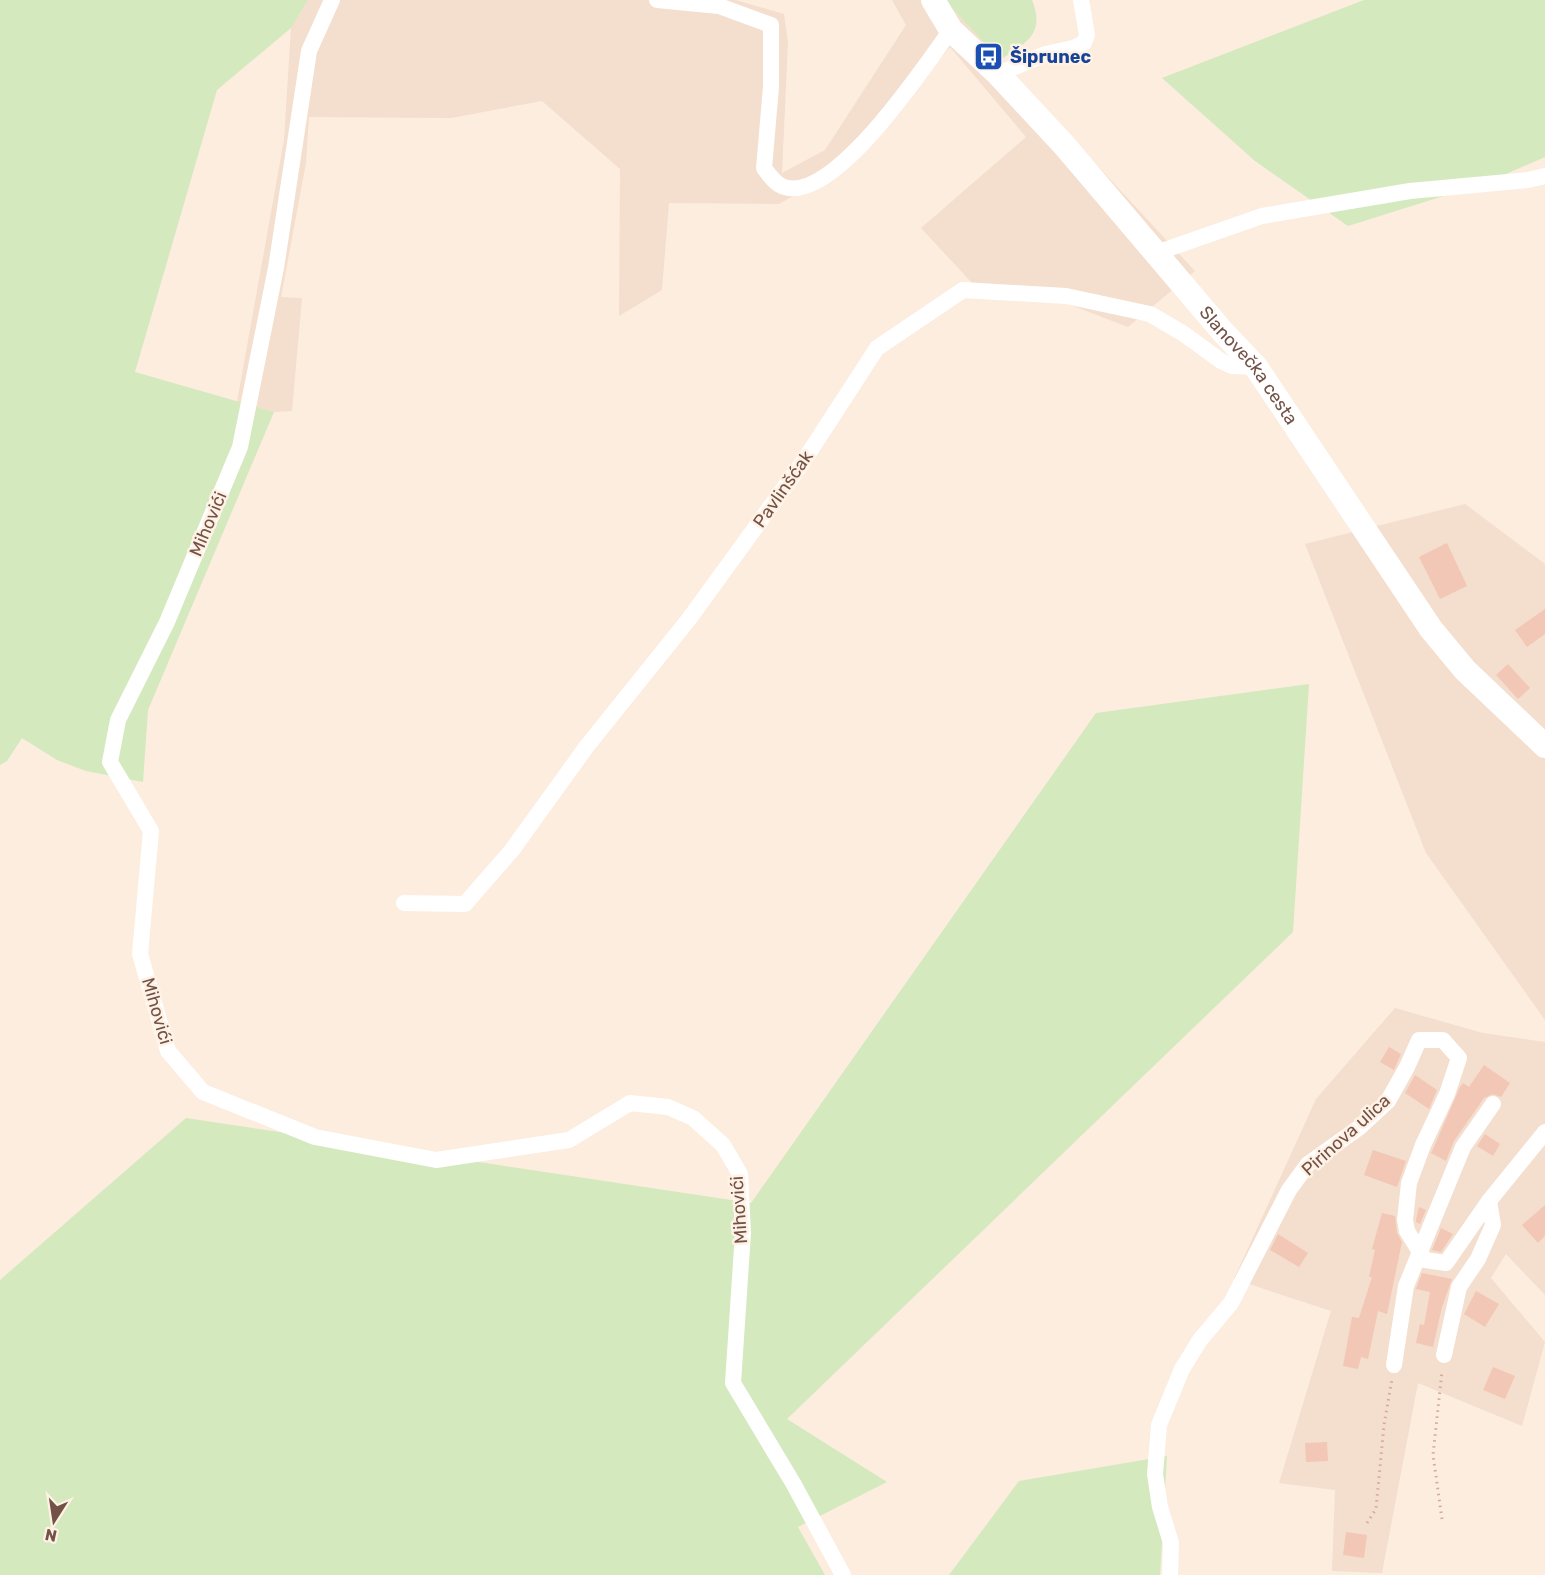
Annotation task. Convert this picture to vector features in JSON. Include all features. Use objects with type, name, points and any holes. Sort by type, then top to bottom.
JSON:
[{"type":"street","name":"Mihovići","points":[[332,0],[309,51],[276,268],[240,447],[167,622],[118,720],[110,762],[151,831],[140,954],[168,1051],[203,1092],[315,1137],[436,1160],[569,1140],[630,1103],[668,1107],[693,1118],[723,1145],[740,1174],[743,1233],[733,1383],[793,1483],[843,1575]]},
{"type":"street","points":[[657,0],[719,6],[771,25],[771,87],[764,168],[783,187],[796,188],[810,184],[831,172],[855,153],[951,30]]},
{"type":"street","name":"Slanovečka cesta","points":[[933,0],[951,30],[998,74],[1064,145],[1222,331],[1256,367],[1431,629],[1465,670],[1545,746]]},
{"type":"street","points":[[998,74],[1046,54],[1073,48],[1083,43],[1087,35],[1081,0]]},
{"type":"street","points":[[1156,253],[1262,216],[1410,191],[1528,180],[1545,176]]},
{"type":"street","name":"Pavlinšćak","points":[[404,903],[465,904],[512,850],[587,746],[689,619],[803,462],[877,348],[963,290],[1066,296],[1150,314],[1184,334],[1221,361],[1232,366],[1256,367]]},
{"type":"street","name":"Pirinova ulica","points":[[1170,1575],[1171,1543],[1160,1507],[1155,1474],[1159,1425],[1182,1369],[1200,1340],[1231,1302],[1289,1190],[1308,1164],[1360,1127],[1388,1101],[1419,1040],[1443,1040],[1459,1058],[1447,1094],[1423,1145],[1409,1184],[1406,1211],[1407,1231],[1420,1251]]},
{"type":"street","points":[[1394,1365],[1406,1286],[1463,1146],[1493,1104]]},
{"type":"street","points":[[1420,1251],[1425,1260],[1446,1263],[1489,1201],[1545,1132]]},
{"type":"street","points":[[1444,1355],[1459,1287],[1478,1259],[1493,1225],[1489,1201]]},
{"type":"path","points":[[1442,1519],[1433,1455],[1444,1355]]},
{"type":"path","points":[[1366,1523],[1376,1509],[1384,1425],[1394,1365]]},
{"type":"shaded area","points":[[308,0],[736,0],[784,14],[788,42],[782,173],[825,150],[906,25],[892,0],[944,0],[1195,271],[1128,327],[1063,302],[985,297],[921,228],[1026,137],[950,47],[855,160],[779,204],[669,203],[662,290],[619,316],[620,169],[542,101],[451,118],[309,117],[306,163],[281,297],[302,298],[292,411],[274,412],[237,402],[284,140],[291,28]]},
{"type":"shaded area","points":[[1465,504],[1545,564],[1545,1020],[1426,853],[1305,544]]},
{"type":"shaded area","points":[[1395,1008],[1483,1033],[1545,1042],[1545,1295],[1506,1254],[1491,1278],[1545,1342],[1522,1426],[1418,1383],[1382,1573],[1332,1571],[1335,1490],[1279,1483],[1331,1311],[1234,1279],[1316,1099]]},
{"type":"green space","points":[[0,0],[308,0],[291,28],[217,90],[135,372],[274,412],[148,710],[143,782],[86,771],[57,760],[22,738],[7,761],[0,765]]},
{"type":"green space","points":[[944,0],[1032,0],[1036,12],[1035,30],[1025,43],[1000,60]]},
{"type":"green space","points":[[1364,0],[1545,0],[1545,157],[1488,182],[1348,226],[1255,161],[1162,78]]},
{"type":"green space","points":[[1309,684],[1293,932],[787,1419],[887,1482],[798,1527],[825,1575],[0,1575],[0,1280],[186,1118],[751,1203],[1096,713]]},
{"type":"green space","points":[[1167,1456],[1160,1575],[949,1575],[1019,1481]]},
{"type":"building","points":[[1447,543],[1467,586],[1440,599],[1419,557]]},
{"type":"building","points":[[1545,609],[1545,634],[1527,647],[1515,630]]},
{"type":"building","points":[[1508,664],[1530,688],[1518,699],[1496,675]]},
{"type":"building","points":[[1389,1047],[1401,1054],[1394,1070],[1380,1062]]},
{"type":"building","points":[[1484,1065],[1510,1083],[1501,1097],[1493,1094],[1484,1098],[1454,1141],[1446,1161],[1431,1153],[1460,1087],[1463,1083],[1469,1087]]},
{"type":"building","points":[[1415,1075],[1437,1090],[1429,1109],[1405,1093]]},
{"type":"building","points":[[1485,1134],[1500,1144],[1493,1156],[1477,1146]]},
{"type":"building","points":[[1373,1150],[1406,1161],[1397,1187],[1364,1175]]},
{"type":"building","points":[[1545,1205],[1545,1236],[1538,1243],[1522,1225]]},
{"type":"building","points":[[1419,1207],[1426,1210],[1420,1224],[1416,1222]]},
{"type":"building","points":[[1382,1213],[1395,1216],[1397,1233],[1402,1242],[1387,1314],[1378,1311],[1368,1359],[1361,1357],[1358,1369],[1343,1366],[1352,1317],[1359,1318],[1372,1277],[1369,1277],[1375,1250],[1372,1249]]},
{"type":"building","points":[[1441,1228],[1453,1234],[1441,1252],[1432,1250]]},
{"type":"building","points":[[1278,1234],[1308,1253],[1299,1267],[1270,1250]]},
{"type":"building","points":[[1422,1273],[1452,1279],[1442,1307],[1433,1347],[1416,1343],[1420,1324],[1424,1325],[1430,1292],[1416,1289]]},
{"type":"building","points":[[1476,1291],[1499,1304],[1485,1327],[1464,1314]]},
{"type":"building","points":[[1493,1367],[1515,1376],[1505,1399],[1483,1390]]},
{"type":"building","points":[[1327,1442],[1328,1461],[1306,1462],[1305,1443]]},
{"type":"building","points":[[1346,1532],[1367,1535],[1364,1558],[1343,1555]]},
{"type":"place","name":"Šiprunec","points":[[989,57]]}]
